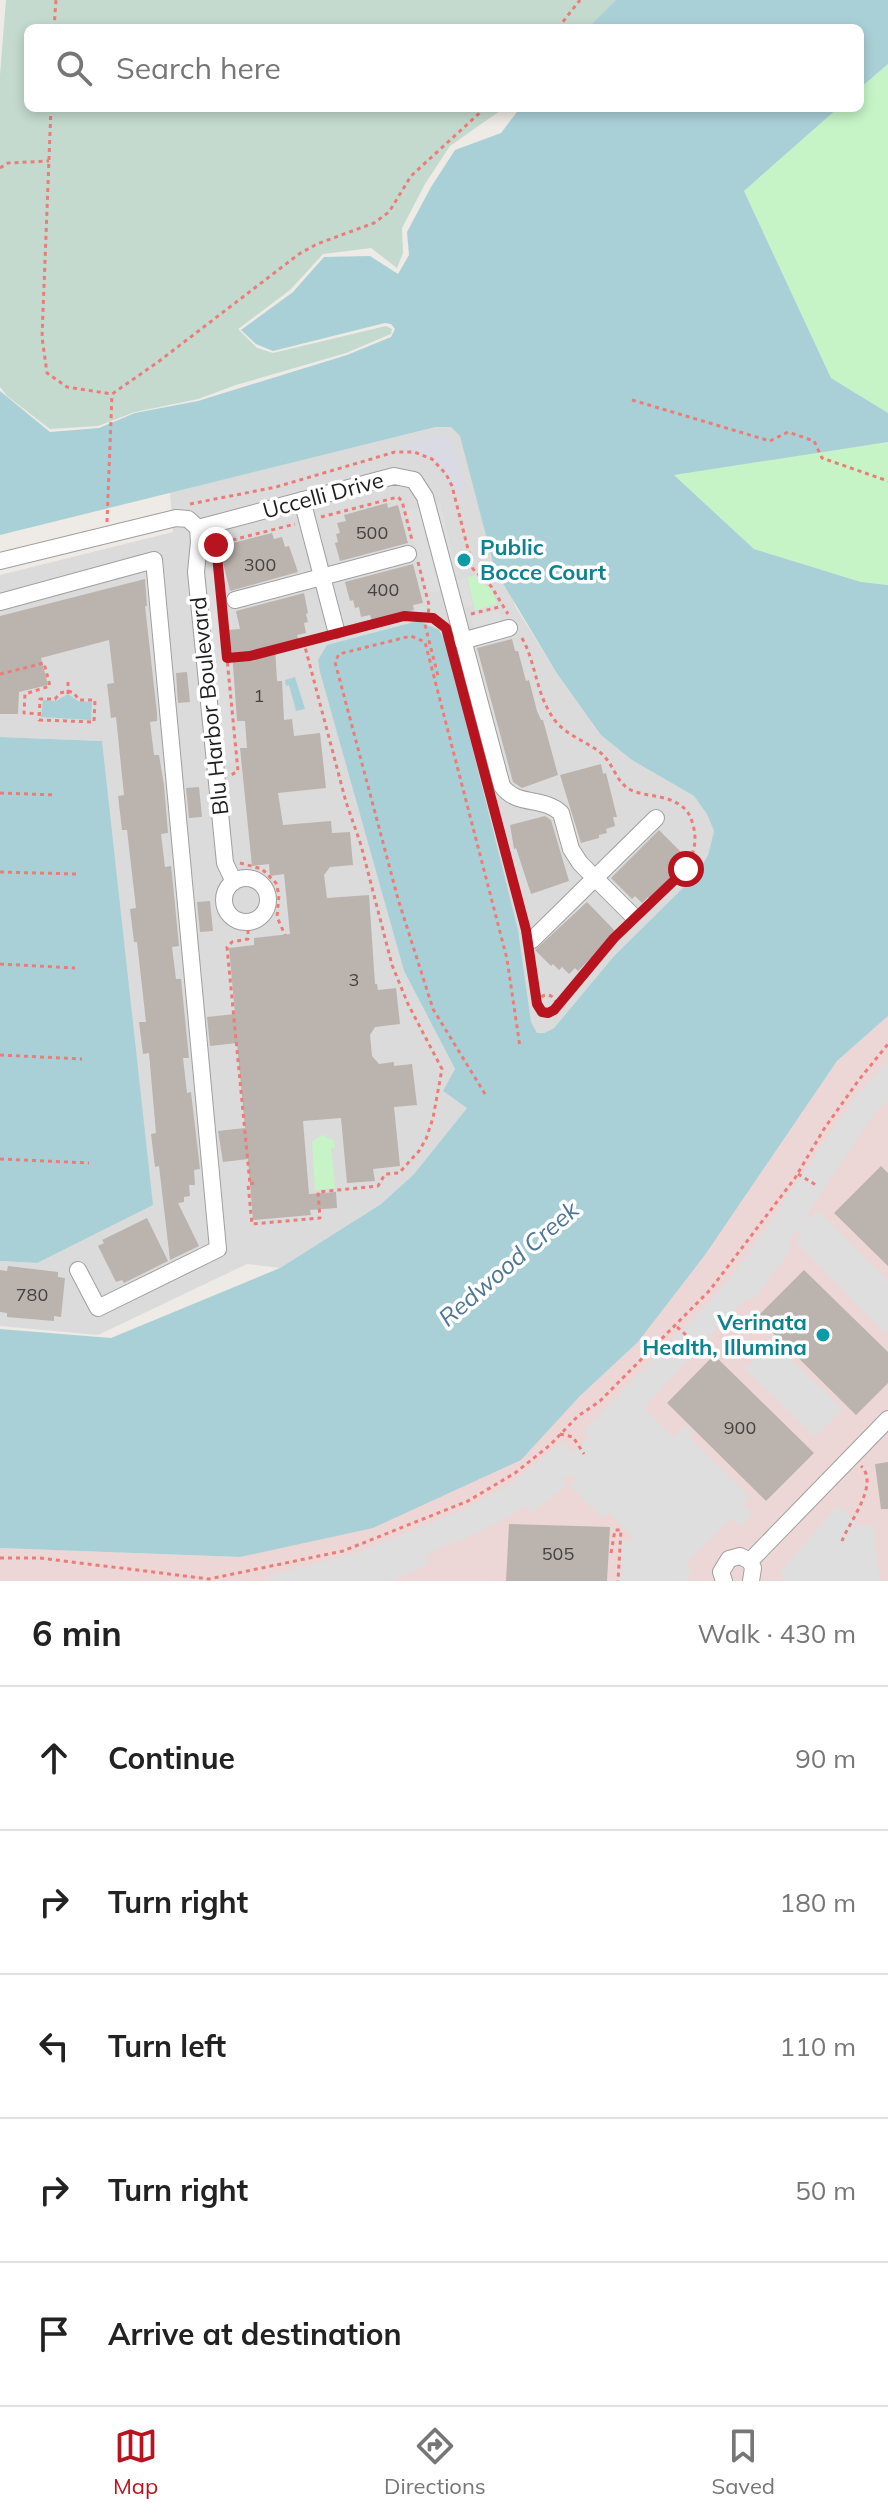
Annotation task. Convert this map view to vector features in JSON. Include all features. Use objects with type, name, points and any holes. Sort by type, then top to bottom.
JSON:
[{"type":"street","name":"Uccelli Drive","points":[[205,530],[394,476],[414,480],[425,497],[502,786],[515,799],[545,803],[561,813],[571,849],[580,863],[632,915]]},
{"type":"street","points":[[302,500],[333,634]]},
{"type":"street","points":[[0,561],[176,518],[188,519],[205,530]]},
{"type":"street","name":"Blu Harbor Boulevard","points":[[205,530],[196,572],[225,863],[234,882]]},
{"type":"street","points":[[235,600],[408,554]]},
{"type":"street","points":[[0,602],[154,560],[218,1249],[98,1308],[78,1270]]},
{"type":"street","points":[[462,641],[512,625]]},
{"type":"street","points":[[530,940],[656,818]]},
{"type":"street","points":[[248,878],[262,885],[268,898],[261,917],[248,922],[235,919],[226,908],[225,894],[234,882],[248,878]]},
{"type":"street","points":[[750,1561],[888,1419]]},
{"type":"street","points":[[724,1581],[721,1572],[729,1559],[740,1556],[750,1561],[753,1568],[751,1581]]},
{"type":"path","points":[[54,24],[56,0]]},
{"type":"path","points":[[561,24],[580,0]]},
{"type":"path","points":[[51,112],[42,337],[47,373],[67,387],[112,394],[299,254],[374,223],[389,212],[411,176],[481,112]]},
{"type":"path","points":[[0,168],[8,163],[49,161]]},
{"type":"path","points":[[107,524],[112,394]]},
{"type":"path","points":[[632,400],[770,441],[788,432],[814,441],[822,458],[888,481]]},
{"type":"path","points":[[184,505],[276,487],[395,452],[414,452],[432,459],[452,486],[473,569],[491,586],[525,643],[543,700],[557,723],[604,756],[624,785],[633,791],[669,799],[688,812],[696,838],[686,869],[614,938],[555,1007],[545,1013],[540,1010],[530,940],[492,798]]},
{"type":"path","points":[[377,457],[379,468]]},
{"type":"path","points":[[316,519],[398,497],[402,501],[429,605],[426,617],[438,676],[434,677]]},
{"type":"path","points":[[216,545],[299,523]]},
{"type":"path","points":[[205,530],[216,545],[238,771],[231,775],[232,786]]},
{"type":"path","points":[[464,616],[503,606]]},
{"type":"path","points":[[227,658],[250,656],[404,616],[426,617],[441,622],[446,628]]},
{"type":"path","points":[[485,1094],[433,1009],[398,899],[335,662],[339,654],[411,636],[425,642],[507,959],[520,1047]]},
{"type":"path","points":[[248,922],[248,939],[232,942],[227,947],[252,1184],[252,1224],[320,1218],[318,1192],[378,1186],[385,1174],[399,1173],[426,1139],[442,1069],[408,1004],[392,965],[304,643]]},
{"type":"path","points":[[0,674],[44,663],[50,686],[25,694],[24,713],[40,714]]},
{"type":"path","points":[[68,679],[68,693]]},
{"type":"path","points":[[60,693],[74,693],[79,700],[95,700],[94,722],[39,720],[40,714],[40,699],[55,699],[60,693]]},
{"type":"path","points":[[0,793],[56,795]]},
{"type":"path","points":[[236,859],[262,869],[276,883],[280,902],[276,914],[285,935]]},
{"type":"path","points":[[0,872],[76,874]]},
{"type":"path","points":[[0,964],[75,968]]},
{"type":"path","points":[[538,1001],[543,995],[550,995],[554,998],[555,1007]]},
{"type":"path","points":[[0,1558],[40,1558],[202,1580],[343,1551],[468,1501],[515,1473],[578,1416],[600,1401],[710,1290],[798,1174],[833,1117],[888,1044]]},
{"type":"path","points":[[0,1055],[82,1059]]},
{"type":"path","points":[[0,1159],[89,1163]]},
{"type":"path","points":[[798,1174],[816,1185]]},
{"type":"path","points":[[675,1326],[695,1343]]},
{"type":"path","points":[[560,1434],[573,1437],[584,1454]]},
{"type":"path","points":[[842,1541],[865,1496],[866,1469],[861,1466]]},
{"type":"path","points":[[611,1553],[615,1530],[621,1530],[618,1581]]},
{"type":"shaded area","points":[[437,427],[451,427],[460,435],[515,606],[556,672],[633,760],[694,796],[708,814],[714,831],[708,855],[697,874],[614,956],[554,1028],[537,1033],[318,660],[404,971],[455,1069],[468,1107],[414,1174],[381,1204],[280,1268],[247,1264],[98,1335],[0,1326],[0,1261],[37,1263],[102,741],[0,737],[0,575],[173,532],[170,492]]},
{"type":"shaded area","points":[[439,435],[453,442],[466,490],[454,493],[446,474],[432,459],[402,451],[400,444]]},
{"type":"shaded area","points":[[440,502],[458,574],[453,575],[435,503]]},
{"type":"shaded area","points":[[419,508],[440,590],[428,593],[407,511]]},
{"type":"shaded area","points":[[215,567],[235,762],[223,763],[203,568]]},
{"type":"shaded area","points":[[466,578],[473,606],[462,609],[455,581]]},
{"type":"shaded area","points":[[499,610],[502,621],[474,628],[471,617]]},
{"type":"shaded area","points":[[888,1016],[888,1581],[0,1581],[0,1548],[240,1557],[579,1397],[638,1342],[705,1255],[837,1061]]},
{"type":"shaded area","points":[[888,1060],[888,1100],[873,1116],[807,1215],[810,1218],[817,1210],[888,1281],[888,1332],[886,1334],[795,1242],[802,1235],[796,1231],[790,1239],[789,1252],[756,1296],[741,1303],[645,1406],[673,1438],[686,1425],[693,1432],[689,1437],[750,1497],[743,1505],[752,1514],[741,1526],[731,1518],[686,1564],[692,1572],[684,1581],[620,1581],[622,1541],[632,1541],[632,1536],[608,1512],[602,1518],[570,1486],[575,1480],[569,1476],[562,1479],[567,1486],[531,1513],[525,1506],[496,1524],[426,1555],[429,1564],[390,1581],[267,1581],[266,1576],[357,1553],[465,1509],[511,1483],[562,1442],[574,1453],[589,1437],[583,1431],[715,1296],[746,1257],[852,1101]]},
{"type":"shaded area","points":[[772,1341],[842,1409],[815,1437],[745,1369]]},
{"type":"shaded area","points":[[838,1505],[860,1527],[873,1525],[880,1581],[786,1581],[779,1573]]},
{"type":"green space","points":[[6,0],[639,0],[619,24],[24,24],[24,112],[498,112],[450,146],[425,184],[402,228],[403,253],[397,268],[371,248],[323,254],[290,290],[238,329],[257,348],[273,353],[386,326],[392,329],[391,334],[346,353],[198,399],[135,412],[98,426],[50,429],[0,387],[0,75]]},
{"type":"green space","points":[[888,64],[888,413],[831,378],[744,191],[833,112],[864,112],[864,85]]},
{"type":"green space","points":[[888,442],[888,585],[861,582],[754,549],[673,474]]},
{"type":"green space","points":[[475,576],[492,591],[497,604],[475,610],[467,577]]},
{"type":"green space","points":[[322,1135],[334,1141],[335,1147],[331,1148],[335,1188],[315,1190],[312,1142]]},
{"type":"water","points":[[616,0],[888,0],[888,64],[864,85],[864,24],[592,24]]},
{"type":"water","name":"Redwood Creek","points":[[517,112],[833,112],[744,191],[831,378],[888,413],[888,442],[674,475],[754,549],[861,582],[888,585],[888,1016],[837,1061],[705,1255],[638,1342],[579,1397],[521,1460],[373,1528],[240,1557],[0,1548],[0,1329],[111,1338],[280,1268],[381,1204],[414,1174],[467,1108],[443,1091],[455,1069],[404,971],[320,672],[318,660],[327,645],[418,621],[439,630],[446,643],[518,930],[531,1022],[537,1033],[554,1028],[614,956],[697,874],[708,855],[714,831],[694,796],[632,760],[601,735],[556,672],[495,570],[460,436],[451,427],[436,427],[0,535],[0,391],[50,432],[99,428],[135,413],[198,401],[347,355],[391,337],[395,329],[385,323],[273,351],[256,344],[241,330],[293,292],[324,257],[370,256],[398,274],[409,255],[407,232],[455,150],[501,133]]},
{"type":"water","points":[[295,677],[305,709],[296,711],[285,680]]},
{"type":"water","points":[[68,694],[78,701],[92,702],[91,720],[41,717],[43,700],[56,701]]},
{"type":"water","points":[[0,737],[102,741],[153,1205],[37,1263],[0,1261]]},
{"type":"building","points":[[387,503],[388,508],[398,505],[408,543],[340,561],[335,543],[338,542],[336,534],[340,533],[337,523],[346,521],[344,515]]},
{"type":"building","points":[[272,533],[274,539],[282,537],[285,547],[289,546],[298,572],[230,591],[220,551],[230,548],[229,544]]},
{"type":"building","points":[[413,564],[423,603],[413,605],[414,610],[372,621],[370,615],[361,617],[359,607],[355,608],[353,600],[350,601],[345,582]]},
{"type":"building","points":[[145,579],[145,606],[157,713],[157,721],[150,722],[154,755],[159,755],[164,785],[168,833],[161,834],[165,867],[171,866],[179,946],[172,947],[176,979],[181,979],[189,1058],[183,1058],[187,1093],[191,1092],[200,1169],[194,1170],[195,1185],[189,1185],[190,1196],[178,1203],[199,1246],[170,1260],[159,1166],[155,1167],[151,1134],[156,1133],[149,1053],[143,1054],[139,1022],[146,1022],[130,909],[136,908],[127,830],[122,830],[118,796],[124,795],[116,717],[111,718],[107,684],[114,683],[109,640],[41,658],[48,685],[19,692],[18,714],[0,714],[0,616]]},
{"type":"building","points":[[304,593],[308,613],[308,622],[304,623],[306,633],[297,635],[299,641],[275,647],[277,681],[282,681],[284,720],[292,719],[294,736],[320,733],[326,788],[278,793],[283,825],[331,821],[332,833],[350,832],[353,865],[330,867],[324,875],[327,898],[369,895],[375,984],[378,990],[396,988],[400,1024],[375,1027],[370,1035],[372,1056],[379,1064],[412,1064],[417,1105],[394,1107],[400,1166],[373,1169],[375,1181],[347,1183],[341,1118],[303,1121],[309,1194],[336,1192],[337,1208],[310,1210],[311,1215],[253,1220],[248,1159],[223,1162],[218,1131],[245,1128],[237,1043],[210,1046],[207,1017],[235,1014],[229,948],[254,945],[254,938],[290,934],[284,874],[270,876],[269,864],[252,866],[240,748],[247,748],[245,721],[237,721],[232,651],[229,651],[227,630],[240,629],[236,611]]},
{"type":"building","points":[[512,639],[543,720],[558,775],[522,788],[513,782],[477,648]]},
{"type":"building","points":[[187,672],[190,702],[178,703],[176,673]]},
{"type":"building","points":[[601,764],[617,817],[613,817],[615,826],[606,829],[607,833],[599,835],[599,838],[581,843],[560,775]]},
{"type":"building","points":[[199,787],[202,817],[189,818],[186,788]]},
{"type":"building","points":[[545,816],[551,820],[569,881],[531,894],[514,849],[510,825]]},
{"type":"building","points":[[659,830],[688,859],[651,900],[648,897],[642,903],[635,896],[632,899],[611,878]]},
{"type":"building","points":[[210,901],[213,931],[200,932],[197,902]]},
{"type":"building","points":[[587,902],[615,931],[578,971],[575,968],[569,974],[562,967],[559,970],[553,964],[551,966],[535,950]]},
{"type":"building","points":[[881,1166],[888,1173],[888,1266],[834,1213]]},
{"type":"building","points":[[147,1218],[168,1261],[124,1283],[122,1280],[116,1282],[98,1246],[104,1243],[102,1240]]},
{"type":"building","points":[[8,1266],[58,1272],[58,1277],[65,1278],[61,1317],[54,1316],[54,1321],[7,1317],[7,1313],[0,1312],[0,1270],[7,1271]]},
{"type":"building","name":"Verinata Health, Illumina","points":[[804,1270],[888,1352],[888,1383],[856,1415],[757,1317]]},
{"type":"building","points":[[714,1355],[814,1453],[766,1501],[667,1403]]},
{"type":"building","points":[[888,1462],[888,1509],[881,1509],[875,1464]]},
{"type":"building","points":[[509,1524],[610,1527],[607,1581],[506,1581]]},
{"type":"place","name":"Public Bocce Court","points":[[464,560]]},
{"type":"place","name":"Verinata Health, Illumina","points":[[823,1335]]},
{"type":"route","points":[[216,545],[227,658],[250,656],[404,616],[433,618],[446,628],[526,930],[537,1004],[542,1012],[554,1010],[614,938],[686,869]]}]
